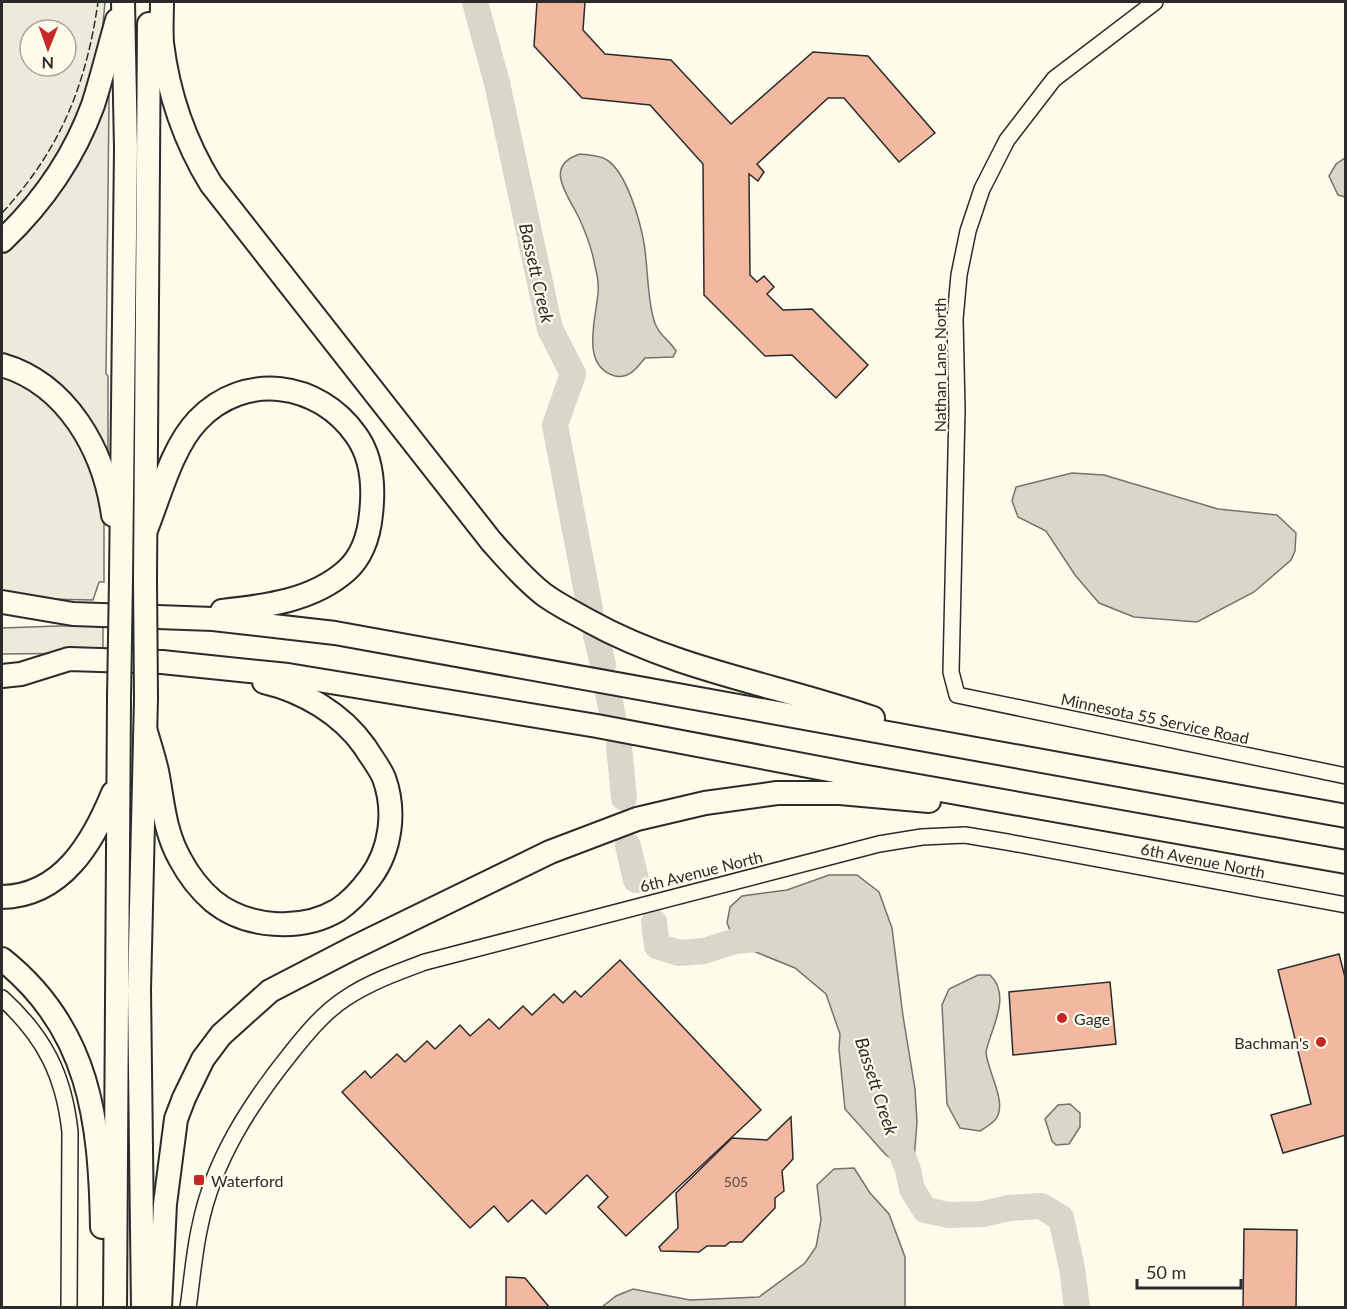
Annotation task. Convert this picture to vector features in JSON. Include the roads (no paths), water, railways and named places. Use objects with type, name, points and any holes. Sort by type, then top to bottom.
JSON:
[{"type":"highway","points":[[2,241],[44,195],[78,140],[99,87],[122,2]]},
{"type":"highway","points":[[115,1308],[119,876],[117,783],[126,160],[122,2]]},
{"type":"highway","points":[[143,1308],[139,990],[146,732],[148,2]]},
{"type":"highway","points":[[162,2],[162,44],[178,114],[194,154],[211,184],[357,372],[509,561],[542,592],[563,607],[637,645],[692,665],[829,703],[933,740]]},
{"type":"highway","points":[[2,365],[40,382],[62,401],[81,426],[105,481],[121,568]]},
{"type":"highway","points":[[146,530],[175,457],[191,428],[201,417],[237,394],[252,389],[268,388],[303,393],[331,409],[357,436],[372,478],[370,522],[365,540],[355,561],[341,575],[305,595],[288,601],[256,607],[163,616]]},
{"type":"highway","points":[[2,602],[73,614]]},
{"type":"highway","points":[[2,617],[73,614],[163,616],[213,619],[335,633],[1346,816]]},
{"type":"highway","points":[[2,663],[69,659],[195,664],[288,675],[597,726],[856,775],[1346,862]]},
{"type":"highway","points":[[2,676],[21,674],[69,659]]},
{"type":"highway","points":[[146,732],[157,770],[168,835],[180,860],[206,894],[224,909],[246,919],[260,922],[306,923],[339,909],[356,894],[372,874],[385,850],[390,816],[384,778],[358,737],[331,712],[303,697],[270,683],[195,664]]},
{"type":"highway","points":[[2,897],[21,895],[45,886],[75,862],[100,825],[117,783]]},
{"type":"highway","points":[[160,1308],[165,1204],[176,1119],[203,1059],[221,1035],[270,991],[550,852],[655,814],[753,796],[804,792],[1046,808]]},
{"type":"highway","points":[[2,959],[28,982],[46,1003],[70,1041],[83,1074],[95,1133],[101,1210],[103,1308]]},
{"type":"street","name":"Nathan Lane North","points":[[957,695],[951,672],[957,399],[955,319],[959,275],[968,231],[982,189],[1007,140],[1054,79],[1155,2]]},
{"type":"street","name":"Minnesota 55 Service Road","points":[[957,695],[1346,776]]},
{"type":"street","name":"6th Avenue North","points":[[188,1308],[200,1226],[212,1184],[232,1138],[252,1105],[309,1030],[345,998],[383,978],[425,962],[879,844],[922,837],[965,835],[1346,905]]},
{"type":"street","points":[[2,998],[40,1040],[52,1061],[68,1106],[70,1132],[69,1308]]},
{"type":"water","points":[[580,154],[604,158],[621,175],[636,210],[642,234],[655,323],[676,351],[673,357],[645,358],[632,372],[624,376],[615,376],[604,371],[597,362],[594,352],[593,328],[598,290],[596,272],[586,235],[565,191],[560,174],[562,166],[569,159]]},
{"type":"water","points":[[1345,158],[1345,197],[1338,195],[1329,176],[1336,164]]},
{"type":"water","points":[[1072,473],[1104,475],[1218,509],[1277,515],[1296,533],[1295,551],[1291,560],[1254,592],[1197,622],[1134,617],[1099,603],[1075,575],[1046,531],[1018,517],[1012,501],[1016,487]]},
{"type":"water","points":[[829,875],[857,875],[879,892],[892,928],[915,1089],[917,1122],[913,1173],[886,1155],[845,1109],[839,1049],[840,1034],[826,994],[795,968],[736,944],[727,923],[730,907],[742,896],[787,890]]},
{"type":"water","points":[[978,975],[990,975],[996,983],[1000,1002],[986,1052],[999,1096],[999,1113],[995,1120],[980,1131],[960,1128],[947,1104],[942,1005],[949,989]]},
{"type":"water","points":[[1070,1104],[1080,1113],[1080,1127],[1069,1144],[1056,1145],[1052,1141],[1045,1119],[1058,1105]]},
{"type":"water","points":[[854,1168],[870,1193],[889,1214],[905,1257],[905,1307],[602,1307],[616,1296],[633,1289],[690,1300],[759,1297],[805,1263],[816,1247],[821,1220],[817,1185],[834,1169]]},
{"type":"waterway","name":"Bassett Creek","points":[[475,2],[497,83],[550,329],[573,374],[555,425],[590,609]]},
{"type":"waterway","name":"Bassett Creek","points":[[596,635],[603,665]]},
{"type":"waterway","name":"Bassett Creek","points":[[608,692],[613,718]]},
{"type":"waterway","name":"Bassett Creek","points":[[619,746],[624,798]]},
{"type":"waterway","name":"Bassett Creek","points":[[628,846],[636,880]]},
{"type":"waterway","name":"Bassett Creek","points":[[654,922],[657,946],[679,953],[704,951],[735,941],[768,938]]},
{"type":"waterway","name":"Bassett Creek","points":[[896,1139],[908,1170],[912,1189],[925,1210],[949,1215],[983,1214],[1009,1208],[1041,1206],[1061,1218],[1072,1268],[1077,1308]]},
{"type":"place","name":"Gage","points":[[1062,1018]]},
{"type":"place","name":"Bachman's","points":[[1321,1042]]},
{"type":"place","name":"Waterford","points":[[199,1180]]}]
